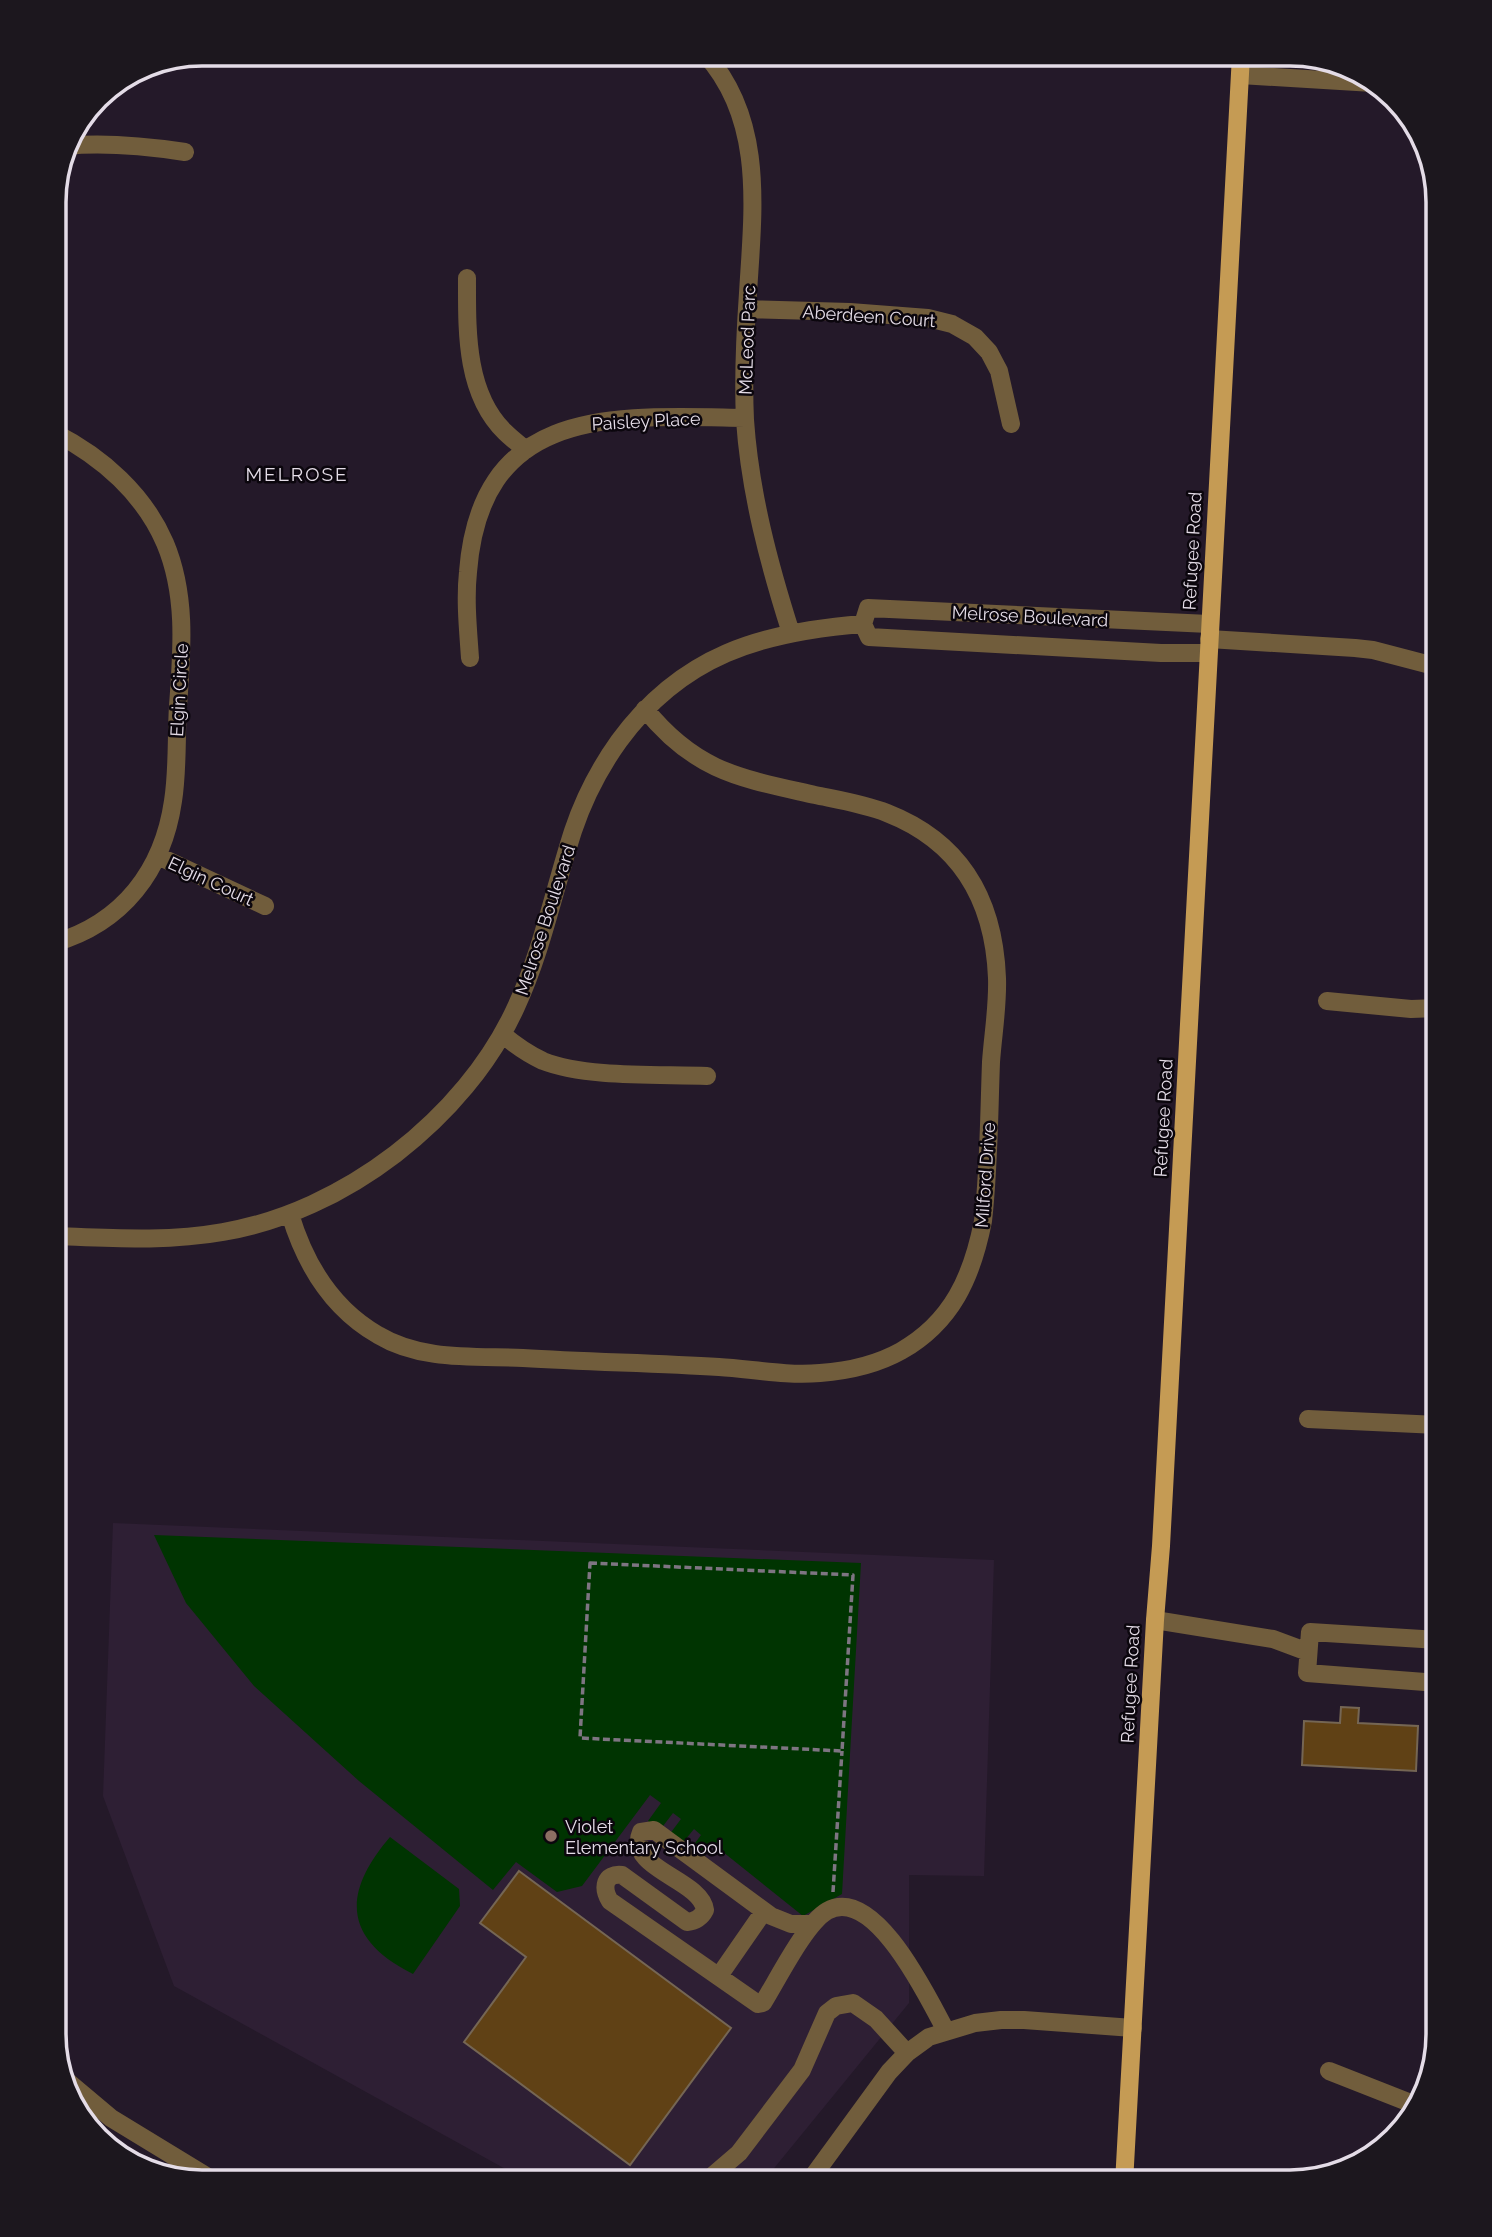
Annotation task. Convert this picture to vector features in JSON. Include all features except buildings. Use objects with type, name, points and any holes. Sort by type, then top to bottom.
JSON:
[{"type":"main road","name":"Refugee Road","points":[[1125,2170],[1154,1620],[1162,1532],[1240,67]]},
{"type":"street","name":"McLeod Parc","points":[[716,66],[729,87],[740,112],[751,163],[753,215],[747,309],[745,418],[749,467],[775,584],[790,633]]},
{"type":"street","points":[[1240,75],[1351,82]]},
{"type":"street","points":[[79,145],[148,146],[185,152]]},
{"type":"street","points":[[467,278],[469,353],[478,388],[490,413],[504,431],[526,450]]},
{"type":"street","name":"Aberdeen Court","points":[[747,309],[850,312],[928,318],[952,324],[975,337],[989,352],[999,371],[1011,424]]},
{"type":"street","name":"Paisley Place","points":[[470,658],[468,571],[476,522],[497,479],[515,458],[536,442],[559,431],[610,420],[745,418]]},
{"type":"street","name":"Elgin Circle","points":[[67,441],[99,460],[120,478],[153,520],[174,569],[179,596],[182,649],[173,800],[158,856],[144,882],[127,902],[105,919],[67,937]]},
{"type":"street","name":"Melrose Boulevard","points":[[868,608],[1209,639],[1160,653],[869,637],[863,624],[868,608]]},
{"type":"street","name":"Melrose Boulevard","points":[[66,1237],[141,1240],[195,1236],[249,1227],[290,1214],[349,1186],[406,1147],[435,1120],[471,1079],[502,1034],[526,985],[544,934],[586,796],[609,755],[645,709],[669,687],[705,662],[756,642],[790,633],[863,624]]},
{"type":"street","points":[[1209,639],[1373,650],[1426,664]]},
{"type":"street","name":"Milford Drive","points":[[290,1214],[297,1237],[321,1284],[357,1322],[401,1347],[452,1356],[717,1367],[796,1374],[849,1370],[899,1352],[932,1328],[958,1297],[970,1273],[983,1221],[996,1006],[995,953],[982,900],[953,855],[933,837],[910,823],[860,804],[755,782],[705,763],[682,749],[645,709]]},
{"type":"street","name":"Elgin Court","points":[[158,856],[265,906]]},
{"type":"street","points":[[1327,1000],[1426,1008]]},
{"type":"street","points":[[502,1034],[521,1049],[545,1061],[570,1068],[596,1072],[707,1076]]},
{"type":"street","points":[[1308,1419],[1426,1424]]},
{"type":"street","points":[[1154,1620],[1273,1639],[1308,1652]]},
{"type":"street","points":[[1426,1639],[1310,1632],[1307,1673],[1426,1683]]},
{"type":"street","points":[[813,1924],[790,1924],[764,1911],[654,1830],[641,1832],[638,1848],[645,1857],[701,1899],[705,1910],[701,1917],[687,1922],[622,1875],[614,1874],[605,1884],[610,1901],[758,2004],[763,2003],[813,1924],[828,1911],[853,1909],[867,1916],[906,1959],[946,2031]]},
{"type":"street","points":[[719,1976],[764,1911]]},
{"type":"street","points":[[719,2170],[739,2153],[802,2070],[827,2013],[836,2006],[853,2003],[876,2019],[907,2053]]},
{"type":"street","points":[[817,2170],[889,2072],[907,2053],[929,2037],[975,2023],[1024,2020],[1133,2028]]},
{"type":"street","points":[[1329,2071],[1408,2102]]},
{"type":"street","points":[[80,2092],[111,2118],[196,2170]]},
{"type":"path","points":[[832,1900],[842,1751],[853,1575],[590,1563],[580,1738],[842,1751]]},
{"type":"shaded area","name":"Violet Elementary School","points":[[113,1523],[994,1560],[984,1876],[909,1875],[909,2003],[773,2170],[507,2170],[174,1986],[103,1796]]},
{"type":"green space","points":[[154,1535],[861,1563],[842,1894],[803,1916],[713,1844],[702,1859],[690,1850],[701,1835],[694,1829],[681,1845],[669,1835],[681,1819],[673,1813],[660,1830],[648,1821],[661,1803],[650,1795],[582,1886],[557,1892],[516,1862],[493,1890],[359,1781],[254,1686],[186,1603]]},
{"type":"green space","points":[[390,1837],[459,1889],[460,1906],[413,1974],[373,1946],[362,1930],[357,1913],[358,1896],[364,1877]]},
{"type":"place","name":"Violet Elementary School","points":[[551,1836]]},
{"type":"district","name":"MELROSE","points":[[297,474]]}]
